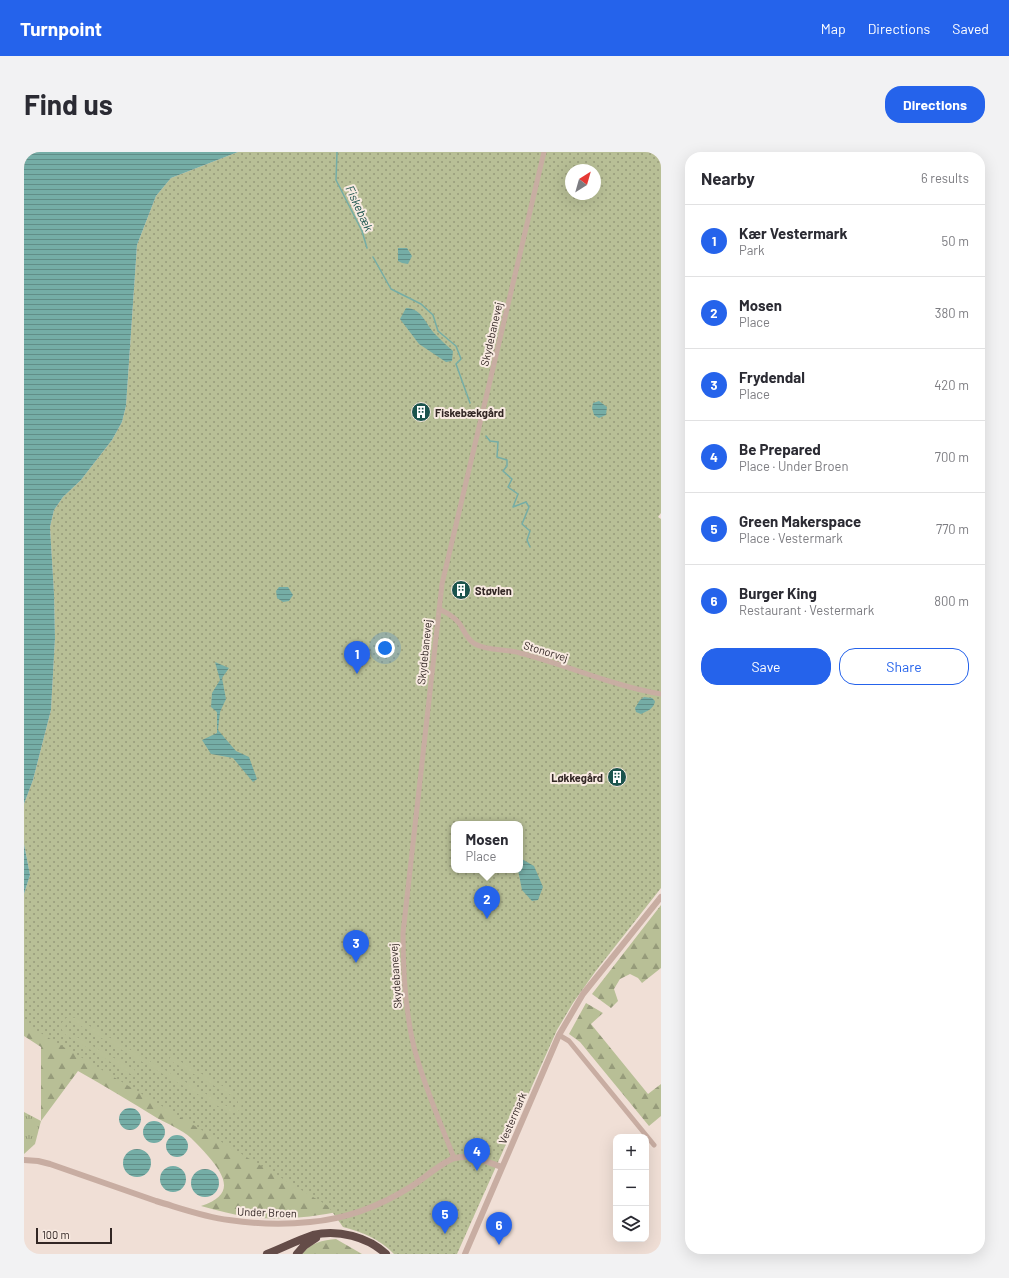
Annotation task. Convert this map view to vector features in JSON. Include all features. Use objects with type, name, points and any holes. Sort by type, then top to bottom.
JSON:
[{"type":"highway","points":[[297,1254],[312,1240],[321,1236],[332,1234]]},
{"type":"highway","points":[[267,1254],[314,1235],[332,1234],[343,1234],[364,1240],[386,1254]]},
{"type":"street","name":"Skydebanevej","points":[[454,1158],[430,1097],[415,1050],[409,1023],[403,963],[405,906],[444,575],[544,152]]},
{"type":"street","name":"Stonorvej","points":[[439,609],[453,616],[460,624],[464,634],[474,644],[482,647],[519,652],[640,691],[661,694]]},
{"type":"street","name":"Vestermark","points":[[465,1254],[559,1035],[583,994],[661,897]]},
{"type":"street","points":[[559,1035],[569,1041],[654,1145]]},
{"type":"street","name":"Under Broen","points":[[24,1160],[50,1164],[191,1211],[228,1220],[259,1224],[284,1224],[328,1220],[354,1213],[383,1202],[408,1188],[445,1162],[454,1158],[466,1156],[502,1167]]},
{"type":"green space","points":[[238,152],[661,152],[661,513],[658,517],[661,519],[661,888],[595,972],[573,1003],[557,1030],[457,1254],[394,1254],[377,1240],[357,1231],[343,1227],[328,1206],[24,1023],[24,894],[30,875],[24,844],[24,804],[33,780],[51,710],[55,638],[50,527],[54,510],[63,497],[81,480],[112,440],[122,422],[126,406],[137,245],[156,196],[171,178]]},
{"type":"green space","points":[[661,905],[661,968],[642,983],[638,978],[630,974],[620,979],[614,989],[618,1001],[611,1008],[592,994]]},
{"type":"green space","points":[[586,1003],[603,1013],[591,1024],[648,1094],[661,1084],[661,1116],[649,1126],[580,1042],[569,1034]]},
{"type":"green space","points":[[68,1017],[76,1018],[230,1108],[234,1109],[238,1106],[236,1098],[169,1060],[171,1056],[238,1095],[242,1101],[241,1109],[235,1113],[228,1112],[74,1022],[69,1021],[66,1024],[65,1028],[68,1032],[135,1070],[132,1075],[66,1035],[61,1028],[61,1025]]},
{"type":"green space","points":[[24,1022],[343,1211],[308,1217],[273,1219],[243,1216],[201,1206],[212,1202],[219,1197],[223,1191],[223,1179],[215,1164],[191,1138],[183,1132],[78,1071],[41,1121],[41,1047],[24,1036]]},
{"type":"green space","points":[[24,1112],[41,1121],[35,1144],[24,1154]]},
{"type":"green space","points":[[336,1239],[362,1254],[302,1254],[309,1247],[317,1243]]},
{"type":"water","points":[[24,152],[238,152],[171,178],[156,196],[137,245],[126,406],[122,422],[112,440],[81,480],[63,497],[54,510],[50,527],[55,638],[51,710],[33,780],[24,804]]},
{"type":"water","points":[[398,248],[407,248],[412,256],[408,264],[398,261]]},
{"type":"water","points":[[406,308],[420,314],[435,334],[453,351],[452,361],[446,362],[419,344],[400,319]]},
{"type":"water","points":[[599,401],[607,407],[606,415],[599,418],[594,415],[592,408],[593,403]]},
{"type":"water","points":[[279,587],[288,587],[293,595],[289,601],[283,602],[277,598],[276,591]]},
{"type":"water","points":[[215,662],[229,668],[222,678],[226,699],[220,712],[218,730],[236,751],[249,757],[257,779],[253,782],[233,758],[211,754],[202,740],[217,733],[217,712],[211,707],[212,693],[220,680]]},
{"type":"water","points":[[644,697],[652,698],[655,701],[652,708],[641,714],[636,712],[635,708]]},
{"type":"water","points":[[24,844],[30,875],[24,894]]},
{"type":"water","points":[[523,860],[534,866],[543,887],[538,900],[532,901],[522,890],[519,873],[523,873]]},
{"type":"water","points":[[130,1108],[138,1111],[141,1119],[138,1127],[130,1130],[122,1127],[119,1119],[122,1111]]},
{"type":"water","points":[[150,1121],[158,1121],[165,1128],[165,1136],[158,1143],[150,1143],[143,1136],[143,1128]]},
{"type":"water","points":[[173,1135],[181,1135],[188,1142],[188,1150],[181,1157],[173,1157],[166,1150],[166,1142]]},
{"type":"water","points":[[137,1149],[147,1153],[151,1163],[147,1173],[137,1177],[127,1173],[123,1163],[127,1153]]},
{"type":"water","points":[[173,1166],[182,1170],[186,1179],[182,1188],[173,1192],[164,1188],[160,1179],[164,1170]]},
{"type":"water","points":[[205,1169],[215,1173],[219,1183],[215,1193],[205,1197],[195,1193],[191,1183],[195,1173]]},
{"type":"waterway","name":"Fiskebæk","points":[[337,152],[336,180],[362,231],[367,248]]},
{"type":"waterway","name":"Fiskebæk","points":[[373,257],[391,289],[421,304],[433,315],[438,331],[456,346],[461,359],[456,364],[470,403]]},
{"type":"waterway","name":"Fiskebæk","points":[[486,436],[490,441],[498,442],[497,457],[507,460],[507,466],[503,471],[512,479],[508,487],[518,494],[513,507],[526,502],[529,507],[522,524],[530,531],[527,540],[530,547]]},
{"type":"place","name":"Fiskebækgård","points":[[421,412]]},
{"type":"place","name":"Støvlen","points":[[461,590]]},
{"type":"place","name":"Kær Vestermark","points":[[357,674]]},
{"type":"place","name":"Løkkegård","points":[[617,777]]},
{"type":"place","name":"Mosen","points":[[487,919]]},
{"type":"place","name":"Frydendal","points":[[356,963]]},
{"type":"place","name":"Be Prepared","points":[[477,1171]]},
{"type":"place","name":"Green Makerspace","points":[[445,1234]]},
{"type":"place","name":"Burger King","points":[[499,1245]]}]
